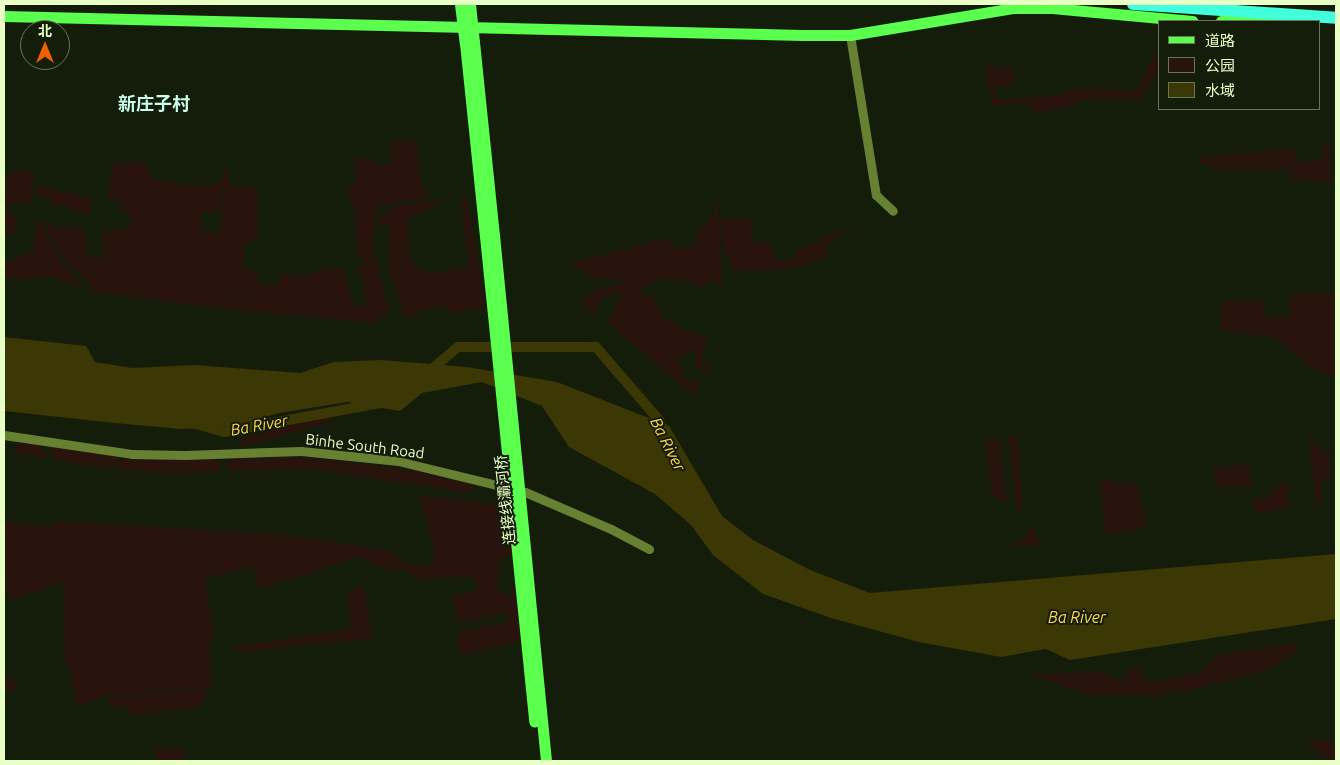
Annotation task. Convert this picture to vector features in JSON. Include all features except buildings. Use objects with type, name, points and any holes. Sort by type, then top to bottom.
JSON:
[{"type":"highway","points":[[1133,4],[1336,18]]},
{"type":"main road","points":[[460,4],[470,43]]},
{"type":"main road","points":[[470,4],[470,43],[490,236]]},
{"type":"main road","points":[[4,16],[850,35],[1013,8],[1052,8],[1181,20]]},
{"type":"main road","points":[[1244,20],[1315,17]]},
{"type":"main road","name":"连接线灞河桥","points":[[490,236],[538,761]]},
{"type":"main road","name":"连接线灞河桥","points":[[490,236],[546,761]]},
{"type":"street","points":[[850,35],[876,195],[893,211]]},
{"type":"street","name":"Binhe South Road","points":[[4,435],[132,454],[185,456],[293,451],[398,462],[525,492],[612,529],[649,550]]},
{"type":"green space","points":[[1158,51],[1158,74],[1156,74],[1140,99],[1085,100],[1065,108],[1033,114],[1031,106],[1020,104],[993,106],[984,65],[1014,69],[1015,85],[994,87],[997,100],[1058,95],[1077,88],[1137,91],[1154,53]]},
{"type":"green space","points":[[417,140],[419,172],[427,198],[379,205],[375,216],[373,245],[389,313],[372,323],[250,311],[229,281],[248,312],[91,292],[88,281],[68,265],[39,217],[53,227],[83,228],[88,257],[104,258],[101,232],[128,229],[132,216],[121,212],[119,199],[108,199],[112,163],[144,162],[155,179],[179,184],[213,186],[223,176],[220,211],[201,212],[202,231],[221,232],[224,164],[231,186],[258,188],[258,237],[244,245],[243,267],[258,273],[259,285],[279,286],[280,274],[310,275],[327,268],[344,269],[354,307],[367,306],[362,273],[352,273],[363,263],[362,256],[357,256],[355,210],[349,199],[349,187],[356,183],[354,158],[372,159],[374,165],[391,164],[391,142]]},
{"type":"green space","points":[[1330,145],[1331,183],[1290,179],[1290,169],[1211,169],[1210,163],[1198,164],[1198,157],[1295,149],[1296,162],[1309,162],[1322,160],[1322,146]]},
{"type":"green space","points":[[10,171],[33,172],[33,201],[9,204],[8,213],[15,214],[18,232],[5,235],[6,243],[4,243],[4,180],[9,178]]},
{"type":"green space","points":[[36,185],[91,198],[90,215],[57,204],[53,211],[52,199],[37,196]]},
{"type":"green space","points":[[717,190],[723,287],[709,280],[707,285],[699,287],[680,280],[657,279],[640,289],[645,295],[657,298],[652,305],[659,307],[663,319],[677,322],[678,328],[707,337],[701,362],[709,364],[707,375],[694,365],[695,351],[689,350],[686,357],[676,354],[686,381],[697,380],[697,398],[608,323],[622,295],[605,295],[594,315],[580,301],[593,291],[629,280],[594,279],[571,263],[670,238],[672,248],[696,246],[696,232],[713,215]]},
{"type":"green space","points":[[467,197],[486,307],[451,314],[445,306],[414,313],[413,318],[404,317],[389,268],[390,226],[378,226],[379,216],[397,205],[446,200],[407,219],[411,261],[420,270],[437,273],[463,268],[469,266],[461,198]]},
{"type":"green space","points":[[869,216],[829,243],[823,260],[786,270],[733,270],[723,246],[721,220],[750,217],[754,243],[771,242],[775,260],[796,259],[796,249],[806,249],[806,244],[822,242],[821,235],[843,231]]},
{"type":"green space","points":[[37,219],[65,267],[85,287],[46,276],[27,280],[12,277],[4,280],[4,262],[33,252]]},
{"type":"green space","points":[[1336,293],[1336,377],[1310,367],[1276,338],[1220,330],[1223,300],[1264,301],[1265,317],[1283,317],[1290,315],[1289,294]]},
{"type":"green space","points":[[331,414],[331,422],[240,447],[239,439]]},
{"type":"green space","points":[[1308,434],[1330,459],[1330,478],[1321,480],[1322,504],[1316,504]]},
{"type":"green space","points":[[1008,436],[1017,436],[1023,509],[1017,509]]},
{"type":"green space","points":[[1000,438],[1007,505],[992,494],[985,442]]},
{"type":"green space","points":[[21,442],[39,444],[50,459],[14,453]]},
{"type":"green space","points":[[46,445],[120,456],[110,469],[56,460]]},
{"type":"green space","points":[[124,456],[213,457],[220,462],[220,471],[173,474],[114,469]]},
{"type":"green space","points":[[225,457],[310,457],[436,473],[475,483],[469,493],[312,469],[228,471]]},
{"type":"green space","points":[[1248,464],[1251,487],[1215,487],[1214,468]]},
{"type":"green space","points":[[1100,478],[1124,485],[1135,482],[1145,513],[1146,528],[1105,535]]},
{"type":"green space","points":[[1287,482],[1289,508],[1254,513],[1253,500],[1267,497],[1279,484]]},
{"type":"green space","points":[[419,496],[506,505],[512,556],[500,559],[496,590],[508,597],[509,605],[510,591],[515,587],[521,641],[460,655],[456,642],[459,631],[507,623],[508,613],[463,622],[456,617],[453,597],[479,589],[470,576],[417,579],[403,568],[389,570],[359,557],[258,589],[254,567],[205,578],[214,639],[208,645],[213,687],[104,696],[77,707],[69,666],[65,662],[63,582],[12,600],[4,586],[4,521],[39,526],[53,526],[54,521],[279,534],[392,551],[404,564],[432,566],[435,552]]},
{"type":"green space","points":[[1032,526],[1040,545],[1007,546],[1022,540]]},
{"type":"green space","points":[[363,585],[373,638],[236,652],[237,646],[351,629],[347,592]]},
{"type":"green space","points":[[1296,643],[1295,652],[1270,669],[1187,691],[1166,691],[1162,696],[1088,695],[1029,674],[1108,672],[1109,678],[1125,680],[1127,670],[1142,669],[1143,680],[1155,681],[1199,673],[1217,655]]},
{"type":"green space","points":[[13,678],[19,690],[4,691],[4,679]]},
{"type":"green space","points":[[207,689],[203,706],[132,716],[124,706],[111,707],[107,698]]},
{"type":"green space","points":[[1306,738],[1336,743],[1336,761],[1327,761]]},
{"type":"green space","points":[[155,749],[187,749],[182,761],[156,761]]},
{"type":"water","name":"Ba River","points":[[4,337],[86,346],[95,362],[132,368],[195,365],[300,373],[334,362],[381,360],[467,367],[557,382],[669,426],[722,516],[753,540],[810,570],[870,593],[1336,554],[1336,619],[1070,660],[1046,649],[1001,657],[919,642],[831,618],[763,594],[713,555],[691,525],[655,494],[569,447],[542,406],[482,382],[422,393],[400,411],[347,402],[279,413],[233,426],[180,429],[115,423],[4,411]]},
{"type":"waterway","name":"Ba River","points":[[427,373],[458,347],[596,347],[659,420],[664,432]]},
{"type":"waterway","name":"Ba River","points":[[196,424],[224,432],[380,403]]},
{"type":"district","name":"新庄子村","points":[[154,103]]}]
